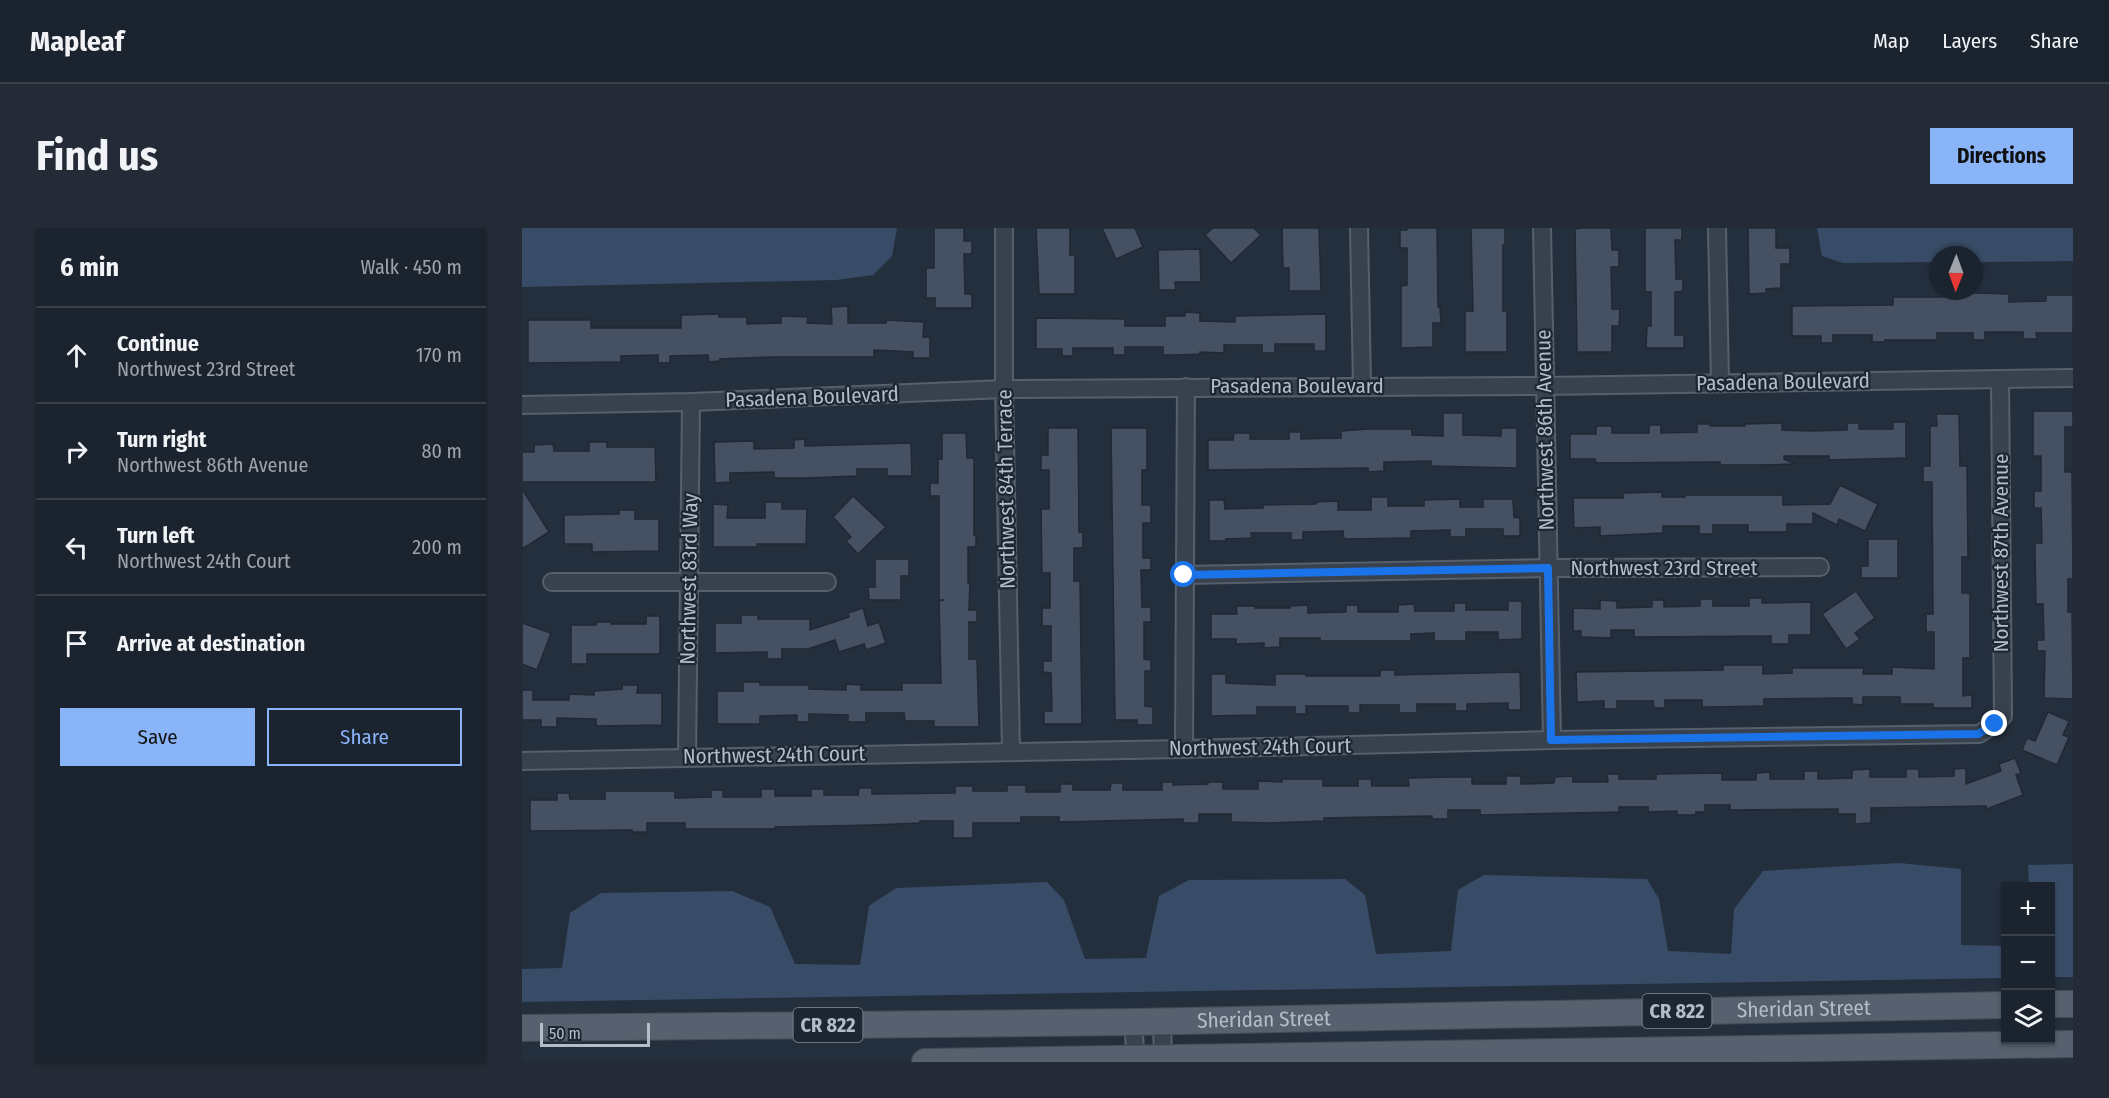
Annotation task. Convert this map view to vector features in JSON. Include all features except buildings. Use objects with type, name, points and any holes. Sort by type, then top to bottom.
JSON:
[{"type":"main road","points":[[2055,1004],[2073,1004]]},
{"type":"main road","name":"Sheridan Street","points":[[522,1029],[1133,1022],[2001,1005]]},
{"type":"main road","name":"Sheridan Street","points":[[925,1062],[2073,1044]]},
{"type":"street","name":"Northwest 84th Terrace","points":[[1004,228],[1004,389],[1011,751]]},
{"type":"street","points":[[1359,228],[1362,386]]},
{"type":"street","name":"Northwest 86th Avenue","points":[[1542,228],[1551,740]]},
{"type":"street","points":[[1717,228],[1720,383]]},
{"type":"street","name":"Pasadena Boulevard","points":[[522,405],[691,402],[1004,389],[1544,386],[2073,378]]},
{"type":"street","name":"Northwest 87th Avenue","points":[[1995,724],[2003,716],[2000,379]]},
{"type":"street","points":[[1184,749],[1186,387]]},
{"type":"street","name":"Northwest 83rd Way","points":[[687,757],[691,402]]},
{"type":"street","name":"Northwest 23rd Street","points":[[1184,575],[1548,568],[1820,567]]},
{"type":"street","points":[[552,582],[827,582]]},
{"type":"street","name":"Northwest 24th Court","points":[[522,761],[1551,740],[1978,734],[1995,724]]},
{"type":"street","points":[[1162,1021],[1163,1060]]},
{"type":"street","points":[[1133,1022],[1136,1060]]},
{"type":"water","points":[[522,228],[897,228],[892,256],[873,275],[836,280],[522,287]]},
{"type":"water","points":[[1817,228],[2073,228],[2073,261],[1983,262],[1983,246],[1929,246],[1929,262],[1843,263],[1822,256]]},
{"type":"water","points":[[1899,863],[1961,869],[1961,945],[2001,946],[2001,978],[522,1002],[522,969],[562,968],[570,913],[601,893],[732,891],[770,907],[795,964],[860,965],[869,906],[896,888],[1047,882],[1064,900],[1085,959],[1146,958],[1159,896],[1189,880],[1345,879],[1365,895],[1376,954],[1451,951],[1458,890],[1484,875],[1647,879],[1659,899],[1668,951],[1731,954],[1734,909],[1763,871]]},
{"type":"water","points":[[2073,864],[2073,977],[2055,977],[2055,882],[2029,882],[2028,865]]},
{"type":"route","points":[[1184,575],[1548,568],[1551,740],[1978,734],[1995,724]]}]
